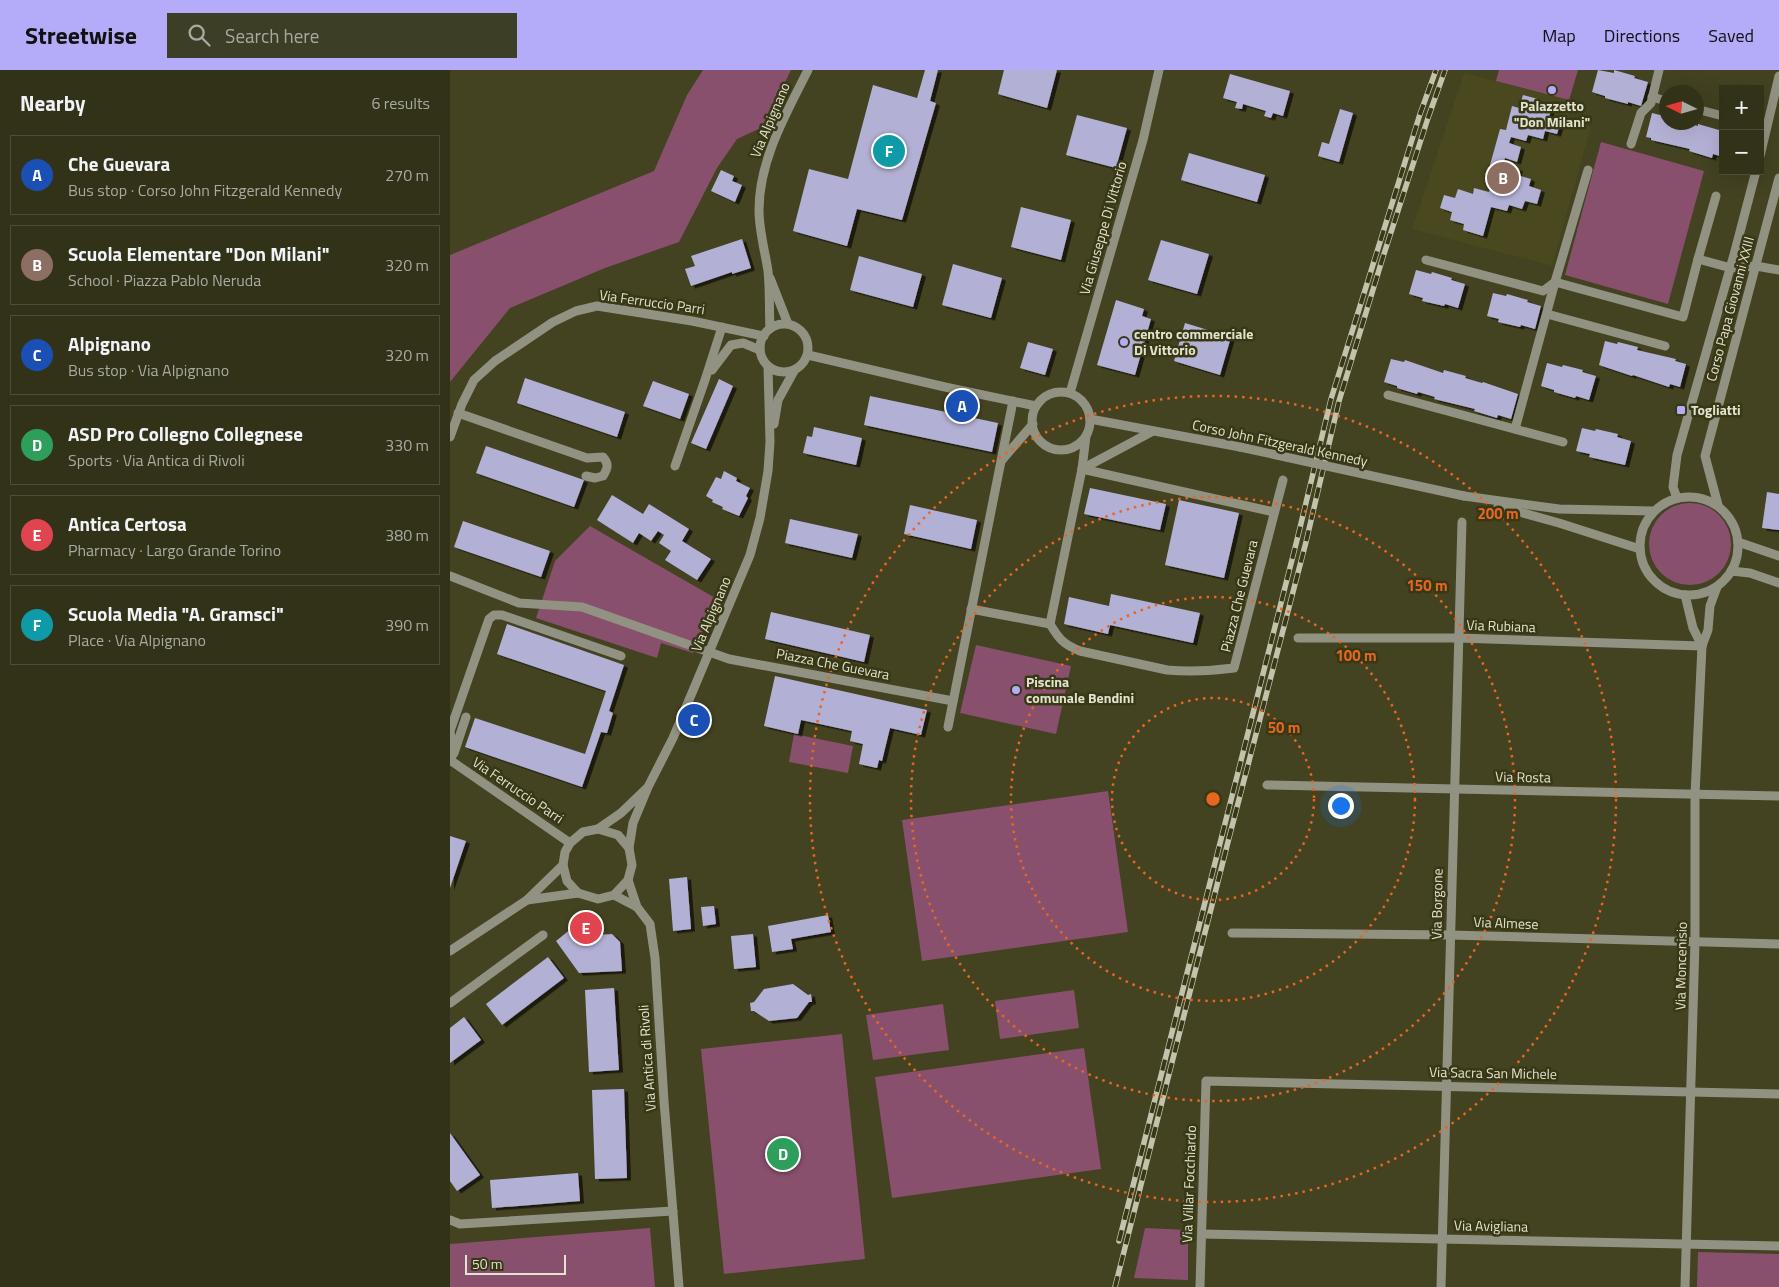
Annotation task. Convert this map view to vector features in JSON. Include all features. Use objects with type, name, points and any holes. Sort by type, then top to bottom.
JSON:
[{"type":"street","name":"Via Alpignano","points":[[767,332],[768,272],[759,218],[764,172],[769,152],[808,70]]},
{"type":"street","name":"Via Giuseppe Di Vittorio","points":[[1070,393],[1143,140],[1160,70]]},
{"type":"street","points":[[1631,144],[1641,113],[1651,103],[1659,70]]},
{"type":"street","points":[[1764,139],[1779,76]]},
{"type":"street","points":[[1652,98],[1659,100]]},
{"type":"street","points":[[1704,111],[1719,115]]},
{"type":"street","points":[[1515,429],[1588,170]]},
{"type":"street","name":"Corso Papa Giovanni XXIII","points":[[1677,498],[1673,486],[1677,455],[1755,175]]},
{"type":"street","name":"Corso Papa Giovanni XXIII","points":[[1718,505],[1705,456],[1779,178]]},
{"type":"street","points":[[1555,282],[1683,317],[1716,196]]},
{"type":"street","points":[[1698,259],[1730,268],[1756,266],[1779,270]]},
{"type":"street","points":[[1426,260],[1543,291],[1555,282]]},
{"type":"street","name":"Via Alpignano","points":[[768,272],[788,324]]},
{"type":"street","name":"Via Ferruccio Parri","points":[[450,437],[458,414],[474,380],[495,361],[553,322],[576,311],[597,306],[722,327],[767,332]]},
{"type":"street","points":[[1547,314],[1665,346]]},
{"type":"street","points":[[788,324],[797,327],[805,335],[808,344],[808,355],[802,365],[794,371],[782,372],[768,366],[763,360],[760,350],[767,332],[777,325],[788,324]]},
{"type":"street","points":[[675,466],[722,327]]},
{"type":"street","points":[[705,380],[731,345],[743,343],[760,350]]},
{"type":"street","points":[[808,355],[945,388],[1036,406]]},
{"type":"street","name":"Via Alpignano","points":[[629,848],[633,823],[710,652],[750,555],[760,518],[768,471],[770,442],[768,366]]},
{"type":"street","name":"Via Alpignano","points":[[770,442],[778,400],[794,371]]},
{"type":"street","points":[[971,609],[1050,624],[1082,469],[1090,419],[1087,407],[1081,399],[1070,393],[1061,392],[1048,395],[1036,406],[1032,418],[1034,430],[1040,440],[1049,447],[1063,450],[1076,446],[1086,436]]},
{"type":"street","points":[[1388,395],[1563,442]]},
{"type":"street","points":[[948,727],[1013,401]]},
{"type":"street","points":[[458,414],[587,458],[603,458],[607,462],[608,469],[604,476],[595,478],[586,476]]},
{"type":"street","name":"Corso John Fitzgerald Kennedy","points":[[1090,419],[1240,448],[1464,496],[1559,522],[1640,549]]},
{"type":"street","points":[[1000,462],[1033,424]]},
{"type":"street","points":[[1082,469],[1153,431]]},
{"type":"street","points":[[1082,469],[1274,512]]},
{"type":"street","name":"Piazza Che Guevara","points":[[1050,624],[1059,640],[1080,651],[1174,671],[1201,672],[1234,668],[1283,480]]},
{"type":"street","name":"Corso John Fitzgerald Kennedy","points":[[1464,496],[1559,510],[1654,511]]},
{"type":"street","points":[[1697,497],[1718,505],[1734,525],[1738,542],[1737,556],[1731,571],[1717,587],[1697,594],[1685,595],[1671,592],[1661,586],[1653,579],[1644,565],[1640,549],[1643,527],[1654,511],[1660,505],[1677,498],[1697,497]]},
{"type":"street","name":"Via Borgone","points":[[1441,1287],[1462,522]]},
{"type":"street","points":[[1738,542],[1779,556]]},
{"type":"street","points":[[1731,571],[1750,573],[1779,583]]},
{"type":"street","name":"Piazza Che Guevara","points":[[450,576],[519,603],[582,607],[729,659],[953,701]]},
{"type":"street","name":"Via Moncenisio","points":[[1685,1287],[1695,942],[1696,795],[1702,646],[1708,630],[1710,606],[1717,587]]},
{"type":"street","name":"Via Moncenisio","points":[[1685,595],[1692,628],[1702,646]]},
{"type":"street","points":[[451,758],[450,731],[489,619],[494,615],[502,615],[621,656]]},
{"type":"street","name":"Via Rubiana","points":[[1298,638],[1458,638],[1702,646]]},
{"type":"street","points":[[451,758],[466,717]]},
{"type":"street","name":"Via Ferruccio Parri","points":[[451,758],[570,842]]},
{"type":"street","name":"Via Rosta","points":[[1267,785],[1779,796]]},
{"type":"street","points":[[578,893],[567,881],[563,866],[565,852],[570,842],[583,832],[598,829],[648,788]]},
{"type":"street","points":[[526,900],[578,893],[598,899],[614,895],[628,880],[632,865],[629,848],[618,835],[598,829]]},
{"type":"street","points":[[450,951],[526,900],[563,866]]},
{"type":"street","points":[[628,880],[637,907]]},
{"type":"street","points":[[614,895],[637,907]]},
{"type":"street","name":"Via Antica di Rivoli","points":[[637,907],[650,924],[655,958],[679,1287]]},
{"type":"street","name":"Via Almese","points":[[1232,933],[1450,935],[1779,944]]},
{"type":"street","points":[[450,1003],[544,935]]},
{"type":"street","name":"Via Sacra San Michele","points":[[1206,1081],[1779,1094]]},
{"type":"street","name":"Via Villar Focchiardo","points":[[1200,1287],[1206,1081]]},
{"type":"street","points":[[450,1220],[460,1224],[673,1211]]},
{"type":"street","name":"Via Avigliana","points":[[1202,1234],[1779,1246]]},
{"type":"shaded area","points":[[703,70],[791,70],[763,127],[737,139],[717,168],[679,242],[605,268],[510,308],[450,382],[450,255],[654,171],[687,95]]},
{"type":"shaded area","name":"Palazzetto \"Don Milani\"","points":[[1499,70],[1578,70],[1569,100],[1496,81]]},
{"type":"shaded area","points":[[1464,73],[1569,100],[1569,120],[1591,127],[1552,266],[1412,229]]},
{"type":"shaded area","points":[[1601,142],[1704,171],[1668,304],[1565,275]]},
{"type":"shaded area","points":[[1690,503],[1706,506],[1719,515],[1728,528],[1731,544],[1728,560],[1719,573],[1706,582],[1690,585],[1674,582],[1661,573],[1652,560],[1649,544],[1652,528],[1661,515],[1674,506]]},
{"type":"shaded area","points":[[590,526],[717,599],[693,653],[661,643],[657,658],[536,618],[555,561]]},
{"type":"shaded area","name":"Piscina comunale Bendini","points":[[976,645],[1071,666],[1056,734],[960,713]]},
{"type":"shaded area","points":[[794,734],[853,746],[848,773],[789,762]]},
{"type":"shaded area","points":[[1108,791],[1128,932],[922,961],[902,820]]},
{"type":"shaded area","points":[[1074,990],[1079,1028],[1000,1039],[995,1001]]},
{"type":"shaded area","points":[[943,1004],[949,1050],[873,1060],[866,1015]]},
{"type":"shaded area","points":[[842,1034],[865,1259],[724,1274],[701,1049]]},
{"type":"shaded area","points":[[1084,1048],[1101,1169],[892,1198],[875,1077]]},
{"type":"shaded area","points":[[650,1228],[655,1287],[450,1287],[450,1244]]},
{"type":"shaded area","points":[[1145,1228],[1188,1230],[1188,1280],[1134,1278]]},
{"type":"shaded area","points":[[1698,1252],[1779,1254],[1779,1287],[1697,1287]]},
{"type":"building","points":[[925,70],[938,70],[930,101],[936,103],[902,220],[857,209],[847,246],[793,231],[809,169],[848,179],[873,85],[917,98]]},
{"type":"building","points":[[1004,70],[1057,70],[1047,108],[998,94]]},
{"type":"building","points":[[1598,70],[1614,73],[1614,70],[1648,82],[1641,106],[1605,98],[1605,96],[1592,92]]},
{"type":"building","points":[[1230,74],[1290,91],[1283,116],[1273,113],[1271,118],[1264,116],[1266,111],[1243,104],[1242,109],[1235,108],[1237,102],[1223,98]]},
{"type":"building","points":[[1523,95],[1538,99],[1536,105],[1551,109],[1549,118],[1561,121],[1557,134],[1545,131],[1543,139],[1528,135],[1526,141],[1511,137],[1509,143],[1521,147],[1517,162],[1505,158],[1503,165],[1519,169],[1517,175],[1531,179],[1529,186],[1541,190],[1537,204],[1525,201],[1522,209],[1509,205],[1507,211],[1491,207],[1483,236],[1463,230],[1464,224],[1450,220],[1452,212],[1440,208],[1444,195],[1455,198],[1458,189],[1473,194],[1474,188],[1489,192],[1496,167],[1490,165],[1500,129],[1506,130],[1512,106],[1519,108]]},
{"type":"building","points":[[1340,109],[1353,113],[1339,162],[1318,156],[1322,142],[1329,144]]},
{"type":"building","points":[[1652,113],[1659,115],[1659,130],[1704,130],[1704,126],[1719,130],[1719,156],[1713,154],[1712,158],[1689,151],[1690,149],[1651,140],[1651,138],[1646,137]]},
{"type":"building","points":[[1077,115],[1127,128],[1116,168],[1066,155]]},
{"type":"building","points":[[1189,153],[1265,175],[1257,202],[1181,180]]},
{"type":"building","points":[[721,170],[734,176],[732,181],[742,185],[735,202],[711,191]]},
{"type":"building","points":[[1021,207],[1071,220],[1061,260],[1011,247]]},
{"type":"building","points":[[742,239],[751,268],[732,274],[732,272],[691,286],[685,269],[695,266],[691,256]]},
{"type":"building","points":[[1161,240],[1209,254],[1197,294],[1148,280]]},
{"type":"building","points":[[859,256],[922,274],[913,307],[850,290]]},
{"type":"building","points":[[953,264],[1002,278],[991,318],[942,305]]},
{"type":"building","points":[[1416,270],[1431,274],[1432,272],[1465,284],[1458,308],[1422,301],[1423,298],[1409,294]]},
{"type":"building","points":[[1493,293],[1506,296],[1507,294],[1541,306],[1535,329],[1498,322],[1499,319],[1487,316]]},
{"type":"building","name":"centro commerciale Di Vittorio","points":[[1116,300],[1144,309],[1142,316],[1151,319],[1135,375],[1097,365]]},
{"type":"building","points":[[1185,323],[1231,337],[1220,375],[1174,361]]},
{"type":"building","points":[[1605,341],[1638,347],[1637,350],[1676,359],[1675,361],[1686,364],[1680,387],[1670,384],[1669,387],[1599,365]]},
{"type":"building","points":[[1028,342],[1053,349],[1045,375],[1020,368]]},
{"type":"building","points":[[1391,359],[1404,362],[1405,360],[1443,373],[1444,370],[1466,376],[1465,378],[1518,394],[1511,419],[1498,415],[1497,418],[1474,411],[1475,409],[1434,399],[1435,397],[1418,392],[1417,394],[1384,382]]},
{"type":"building","points":[[1547,363],[1583,370],[1582,372],[1596,376],[1589,400],[1554,392],[1554,390],[1541,386]]},
{"type":"building","points":[[525,378],[625,412],[617,437],[517,403]]},
{"type":"building","points":[[719,379],[733,386],[706,449],[691,443]]},
{"type":"building","points":[[653,381],[689,394],[680,419],[643,406]]},
{"type":"building","points":[[870,396],[998,423],[992,452],[864,425]]},
{"type":"building","points":[[814,427],[862,438],[856,465],[803,453],[807,436],[812,437]]},
{"type":"building","points":[[1582,428],[1618,434],[1617,437],[1631,441],[1625,465],[1589,457],[1590,454],[1576,451]]},
{"type":"building","points":[[486,446],[584,480],[574,507],[476,473]]},
{"type":"building","points":[[724,471],[737,478],[736,481],[750,488],[746,496],[748,498],[739,516],[722,509],[723,507],[712,502],[713,500],[706,496],[716,477],[721,479]]},
{"type":"building","points":[[1090,488],[1166,504],[1160,530],[1084,514]]},
{"type":"building","points":[[1767,492],[1779,494],[1779,530],[1762,528]]},
{"type":"building","points":[[612,495],[643,514],[649,504],[689,529],[682,541],[711,559],[697,580],[665,560],[671,551],[659,543],[664,535],[658,531],[651,541],[639,533],[633,543],[597,520]]},
{"type":"building","points":[[1179,500],[1239,513],[1224,578],[1165,565]]},
{"type":"building","points":[[910,505],[977,520],[971,549],[904,534]]},
{"type":"building","points":[[790,519],[858,534],[852,558],[785,543]]},
{"type":"building","points":[[463,521],[550,551],[541,577],[454,547]]},
{"type":"building","points":[[1111,594],[1200,613],[1193,643],[1110,625],[1108,634],[1064,624],[1069,597],[1109,606]]},
{"type":"building","points":[[771,612],[870,635],[864,662],[765,639]]},
{"type":"building","points":[[507,624],[624,665],[609,711],[613,713],[607,733],[601,732],[582,787],[465,747],[475,718],[585,754],[606,691],[497,654]]},
{"type":"building","points":[[775,676],[927,710],[921,735],[890,728],[882,761],[879,760],[877,768],[859,764],[863,744],[850,741],[852,731],[801,720],[798,734],[764,726]]},
{"type":"building","points":[[450,836],[466,841],[450,888]]},
{"type":"building","points":[[687,877],[691,929],[673,931],[669,879]]},
{"type":"building","points":[[714,906],[716,924],[703,926],[701,907]]},
{"type":"building","points":[[828,915],[831,932],[791,939],[793,949],[772,952],[768,926]]},
{"type":"building","points":[[577,924],[590,925],[597,935],[612,934],[620,942],[622,971],[579,973],[556,941]]},
{"type":"building","points":[[753,934],[756,967],[734,969],[731,936]]},
{"type":"building","points":[[548,957],[564,978],[502,1025],[486,1004]]},
{"type":"building","points":[[793,984],[808,995],[811,994],[812,1002],[809,1002],[797,1018],[769,1021],[751,1011],[750,1003],[754,1002],[764,989]]},
{"type":"building","points":[[614,988],[619,1070],[589,1072],[585,990]]},
{"type":"building","points":[[464,1017],[481,1040],[450,1063],[450,1028]]},
{"type":"building","points":[[624,1089],[627,1178],[595,1179],[592,1090]]},
{"type":"building","points":[[450,1133],[480,1175],[457,1191],[450,1181]]},
{"type":"building","points":[[578,1173],[580,1201],[492,1208],[490,1180]]},
{"type":"railway","points":[[1119,1241],[1331,399],[1420,114],[1436,70]]},
{"type":"railway","points":[[1115,1287],[1306,542],[1339,401],[1383,257],[1445,70]]},
{"type":"place","name":"Palazzetto \"Don Milani\"","points":[[1552,90]]},
{"type":"place","name":"Scuola Media \"A. Gramsci\"","points":[[889,151]]},
{"type":"place","name":"Scuola Elementare \"Don Milani\"","points":[[1503,178]]},
{"type":"place","name":"centro commerciale Di Vittorio","points":[[1124,342]]},
{"type":"place","name":"Che Guevara","points":[[962,406]]},
{"type":"place","name":"Togliatti","points":[[1681,410]]},
{"type":"place","name":"Piscina comunale Bendini","points":[[1016,690]]},
{"type":"place","name":"Alpignano","points":[[694,720]]},
{"type":"place","name":"Antica Certosa","points":[[586,928]]},
{"type":"place","name":"ASD Pro Collegno Collegnese","points":[[783,1154]]}]
